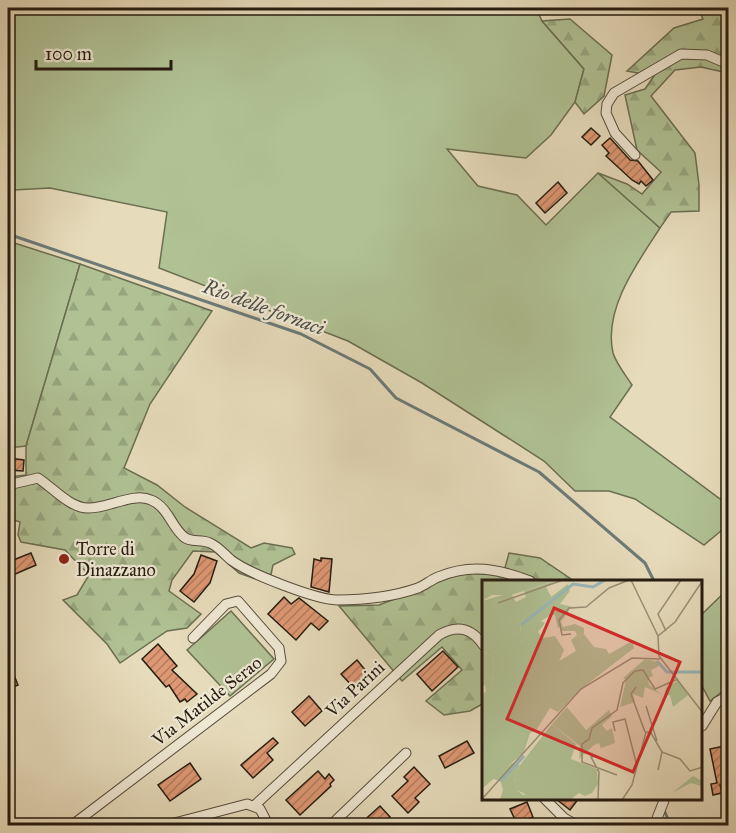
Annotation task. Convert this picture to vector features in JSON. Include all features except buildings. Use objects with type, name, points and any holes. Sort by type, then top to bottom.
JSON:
[{"type":"street","points":[[635,155],[615,134],[606,113],[607,104],[614,93],[681,54],[707,55],[729,64]]},
{"type":"street","points":[[8,485],[38,478],[67,501],[87,508],[141,498],[151,500],[166,512],[183,536],[190,540],[204,541],[213,545],[254,573],[307,593],[335,600],[379,598],[419,587],[461,569],[500,570],[527,580]]},
{"type":"street","name":"Via Matilde Serao","points":[[71,825],[271,674],[281,660],[279,648],[238,601],[226,604],[193,638]]},
{"type":"street","name":"Via Parini","points":[[255,805],[439,635],[453,628],[468,630],[476,633],[482,643]]},
{"type":"street","points":[[703,724],[717,702],[729,696]]},
{"type":"street","points":[[330,825],[406,753]]},
{"type":"street","points":[[546,800],[564,818],[578,825]]},
{"type":"street","points":[[654,825],[664,800]]},
{"type":"street","points":[[163,825],[226,808],[255,805],[264,813],[268,825]]},
{"type":"green space","points":[[8,8],[536,8],[542,21],[584,69],[575,102],[551,135],[526,158],[447,149],[478,186],[517,195],[546,225],[598,173],[660,228],[624,287],[613,320],[611,336],[613,353],[632,385],[610,417],[728,505],[728,525],[704,545],[635,499],[609,491],[575,491],[544,461],[422,383],[348,341],[159,268],[167,212],[50,188],[13,190],[8,186]]},
{"type":"green space","points":[[698,8],[728,8],[728,73],[701,67],[675,70],[651,96],[695,153],[699,185],[699,211],[671,212],[660,228],[598,173],[627,184],[642,194],[661,172],[637,150],[625,95],[645,89],[654,76],[627,71],[674,28],[703,19]]},
{"type":"green space","points":[[570,19],[612,55],[604,96],[584,114],[575,102],[584,69],[542,21]]},
{"type":"green space","points":[[8,241],[80,264],[26,446],[8,448]]},
{"type":"green space","points":[[80,264],[212,311],[150,404],[124,468],[157,485],[185,507],[251,548],[264,543],[292,548],[295,554],[273,565],[269,584],[239,573],[215,552],[193,551],[172,580],[169,591],[201,614],[187,628],[167,631],[120,663],[107,644],[63,600],[77,595],[89,575],[65,550],[21,542],[18,535],[20,522],[8,518],[8,477],[26,475],[26,446]]},
{"type":"green space","points":[[509,553],[540,558],[573,580],[482,580],[482,704],[470,711],[444,715],[426,701],[462,670],[442,647],[402,681],[339,606],[379,605],[462,573],[503,575]]},
{"type":"green space","points":[[728,589],[728,687],[710,701],[703,688],[703,613]]},
{"type":"green space","points":[[231,611],[274,659],[230,696],[187,650]]},
{"type":"waterway","name":"Rio delle fornaci","points":[[8,234],[301,334],[370,369],[396,398],[539,472],[645,563],[654,580]]},
{"type":"waterway","name":"Rio delle fornaci","points":[[664,810],[671,826]]},
{"type":"place","name":"Torre di Dinazzano","points":[[64,559]]}]
